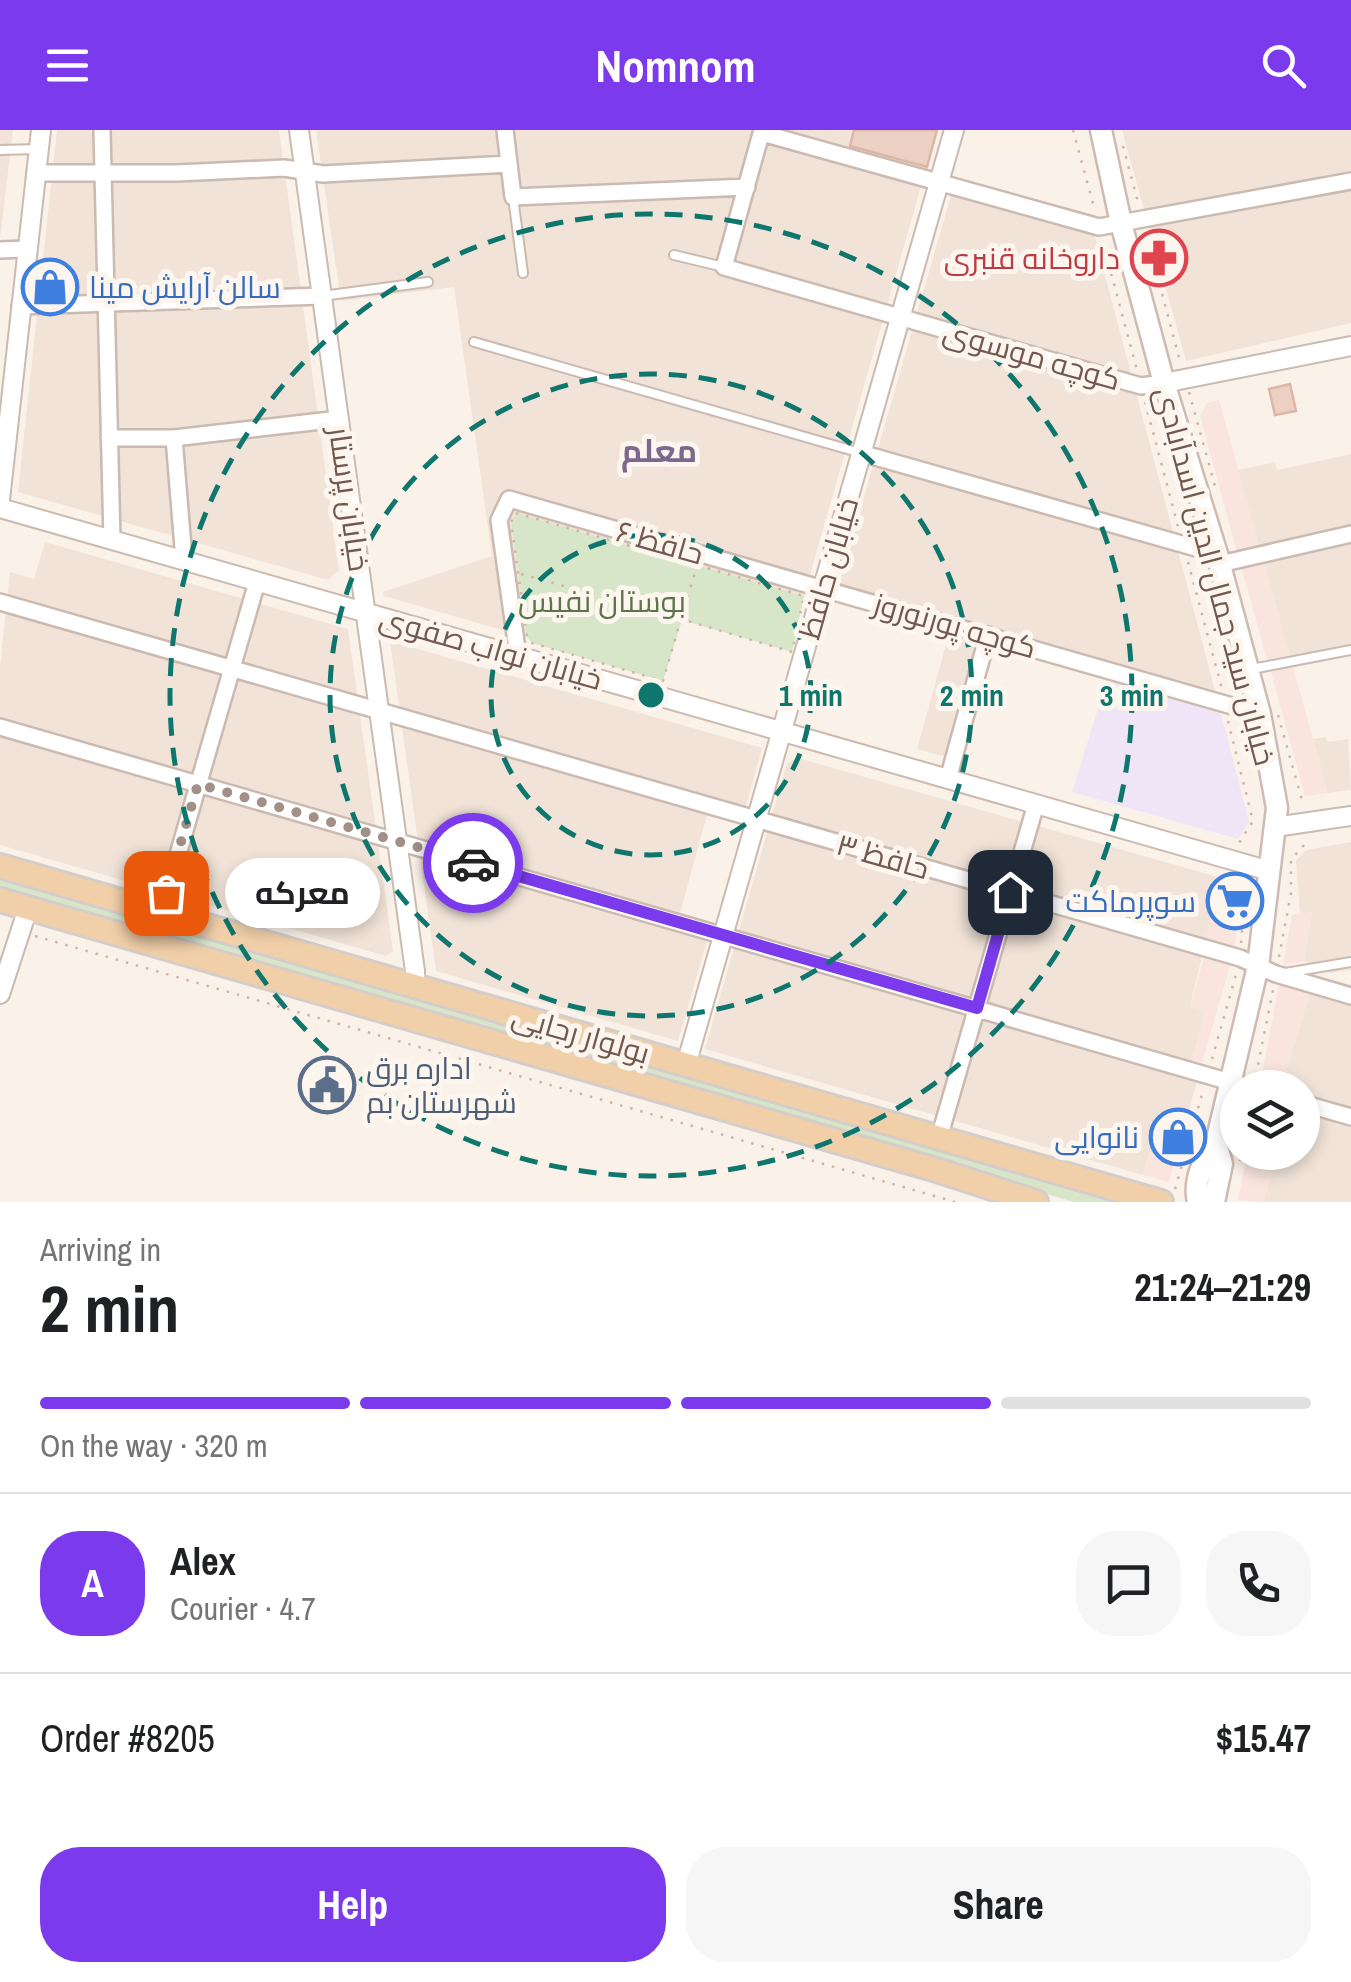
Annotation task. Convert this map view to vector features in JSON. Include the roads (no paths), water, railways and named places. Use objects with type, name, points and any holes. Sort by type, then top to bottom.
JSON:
[{"type":"main road","name":"خیابان سید جمال الدین اسدآبادی","points":[[1101,130],[1121,223],[1174,381],[1248,670],[1268,709],[1277,808],[1247,1070]]},
{"type":"main road","name":"بولوار رجایی","points":[[0,866],[939,1138],[1168,1196]]},
{"type":"main road","name":"بولوار رجایی","points":[[0,900],[1036,1202]]},
{"type":"main road","points":[[539,1056],[548,1025]]},
{"type":"main road","name":"خیابان سید جمال الدین اسدآبادی","points":[[1198,1202],[1195,1196],[1202,1160],[1220,1135]]},
{"type":"main road","name":"خیابان سید جمال الدین اسدآبادی","points":[[1214,1202],[1222,1164],[1216,1143]]},
{"type":"street","points":[[102,130],[112,540]]},
{"type":"street","name":"خیابان پرستار","points":[[299,130],[415,986]]},
{"type":"street","points":[[504,130],[514,197],[747,187]]},
{"type":"street","name":"خیابان حافظ","points":[[686,1064],[954,130]]},
{"type":"street","points":[[724,267],[762,131],[1099,227],[1351,181]]},
{"type":"street","points":[[0,500],[5,400],[39,139]]},
{"type":"street","points":[[35,173],[284,168],[323,174],[509,164]]},
{"type":"street","points":[[0,250],[26,249]]},
{"type":"street","name":"کوچه موسوی","points":[[724,267],[1141,386],[1174,381]]},
{"type":"street","points":[[20,306],[322,296]]},
{"type":"street","points":[[1174,381],[1351,346]]},
{"type":"street","points":[[109,438],[174,438],[339,419]]},
{"type":"street","points":[[174,438],[184,560]]},
{"type":"street","points":[[861,453],[1183,544],[1218,559],[1351,534]]},
{"type":"street","name":"حافظ ۶","points":[[518,656],[512,571],[499,520],[510,499],[699,560],[822,589]]},
{"type":"street","name":"خیابان نواب صفوی","points":[[0,508],[1270,870]]},
{"type":"street","points":[[161,913],[257,582]]},
{"type":"street","name":"کوچه پورنوروز","points":[[822,589],[1226,704],[1268,709]]},
{"type":"street","name":"حافظ ۳","points":[[0,602],[1010,892],[1351,996]]},
{"type":"street","points":[[948,779],[988,635]]},
{"type":"street","points":[[0,727],[1220,1079]]},
{"type":"street","points":[[939,1138],[1036,804]]},
{"type":"street","points":[[1275,826],[1351,816]]},
{"type":"street","points":[[0,994],[28,908]]},
{"type":"street","points":[[1320,1108],[1351,1117]]},
{"type":"lane","points":[[0,150],[39,139]]},
{"type":"lane","points":[[514,197],[524,273]]},
{"type":"lane","points":[[674,256],[724,267]]},
{"type":"lane","points":[[322,296],[428,282]]},
{"type":"lane","points":[[474,342],[861,453]]},
{"type":"lane","points":[[1248,670],[1351,650]]},
{"type":"lane","points":[[1258,966],[1351,962]]},
{"type":"place","name":"داروخانه قنبری","points":[[1159,258]]},
{"type":"place","name":"سالن آرایش مینا","points":[[50,287]]},
{"type":"place","name":"معرکه","points":[[166,893]]},
{"type":"place","name":"سوپرماکت","points":[[1235,901]]},
{"type":"place","name":"اداره برق شهرستان بم","points":[[327,1085]]},
{"type":"place","name":"نانوایی","points":[[1178,1137]]},
{"type":"district","name":"معلم","points":[[659,450]]},
{"type":"park label","name":"بوستان نفیس","points":[[602,601]]}]
